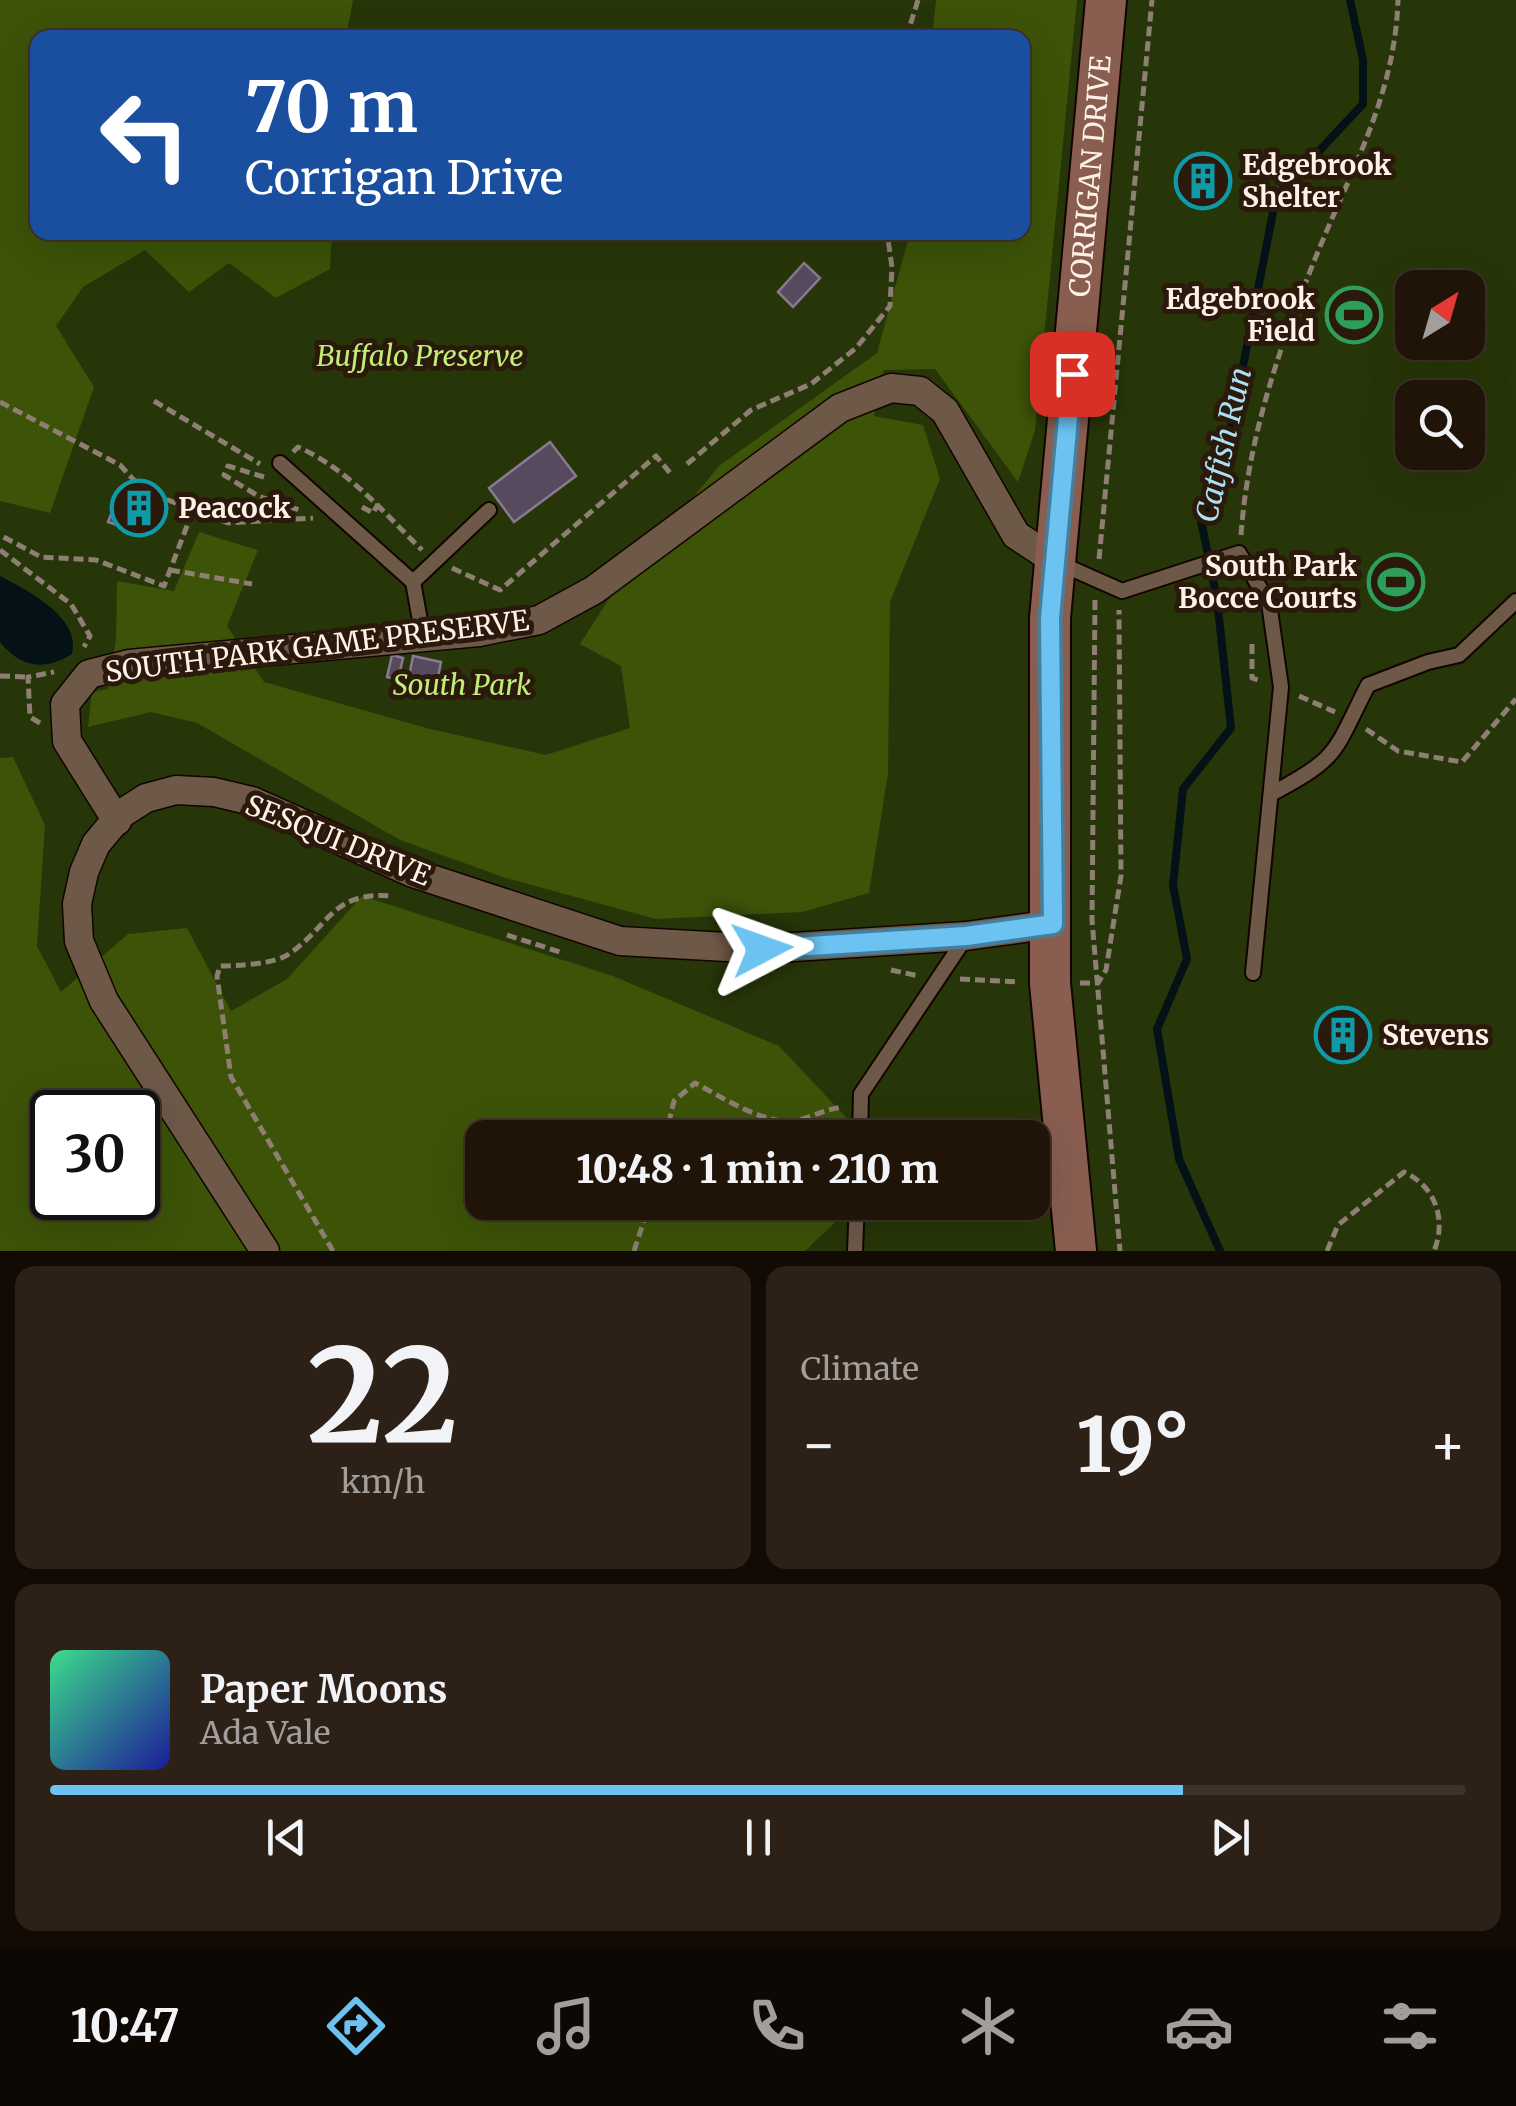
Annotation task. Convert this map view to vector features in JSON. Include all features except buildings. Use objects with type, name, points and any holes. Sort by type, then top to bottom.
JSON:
[{"type":"street","name":"CORRIGAN DRIVE","points":[[1076,1251],[1050,983],[1050,618],[1106,0]]},
{"type":"street","name":"SOUTH PARK GAME PRESERVE","points":[[66,733],[65,704],[89,674],[129,664],[423,637],[539,620],[640,557],[840,408],[892,388],[920,391],[945,410],[1016,535],[1054,560]]},
{"type":"street","points":[[66,733],[87,777],[116,821]]},
{"type":"street","name":"SESQUI DRIVE","points":[[265,1251],[104,1001],[79,941],[78,904],[84,872],[96,844],[116,821],[146,798],[176,790],[214,792],[252,801],[413,873],[620,941],[762,949],[966,936],[1053,924]]},
{"type":"lane","points":[[280,462],[414,582],[423,637]]},
{"type":"lane","points":[[414,582],[489,510]]},
{"type":"lane","points":[[1054,560],[1122,591],[1239,553],[1269,603],[1281,687],[1253,973]]},
{"type":"lane","points":[[1271,794],[1319,769],[1338,750],[1368,686],[1428,662],[1460,655],[1516,601]]},
{"type":"lane","points":[[861,1120],[862,1094],[966,936]]},
{"type":"lane","points":[[855,1251],[856,1220]]},
{"type":"path","points":[[909,30],[918,0]]},
{"type":"path","points":[[1120,1251],[1092,920],[1096,581],[1152,0]]},
{"type":"path","points":[[1239,553],[1244,495],[1260,412],[1315,259],[1388,84],[1398,0]]},
{"type":"path","points":[[686,464],[752,410],[811,384],[856,348],[890,306],[892,267],[888,240]]},
{"type":"path","points":[[0,402],[120,465],[143,490],[193,510],[228,522],[320,518],[258,496],[224,475],[228,466],[268,478],[272,470],[154,402]]},
{"type":"path","points":[[0,535],[41,557],[96,560],[164,586],[193,510]]},
{"type":"path","name":"SOUTH PARK GAME PRESERVE","points":[[0,550],[71,604],[83,619],[90,636],[78,658]]},
{"type":"path","points":[[170,570],[252,584]]},
{"type":"path","points":[[1098,982],[1110,953],[1121,876],[1118,619],[1122,591]]},
{"type":"path","name":"SOUTH PARK GAME PRESERVE","points":[[0,676],[28,676],[68,666]]},
{"type":"path","points":[[28,676],[30,717],[66,733]]},
{"type":"path","points":[[217,976],[232,1076],[333,1251]]},
{"type":"path","points":[[669,1120],[674,1101],[695,1083],[756,1115],[790,1120]]},
{"type":"path","points":[[799,1120],[817,1110],[861,1105]]},
{"type":"path","points":[[1327,1251],[1338,1226],[1404,1172],[1421,1180],[1437,1209],[1441,1229],[1434,1251]]},
{"type":"path","points":[[634,1251],[644,1220]]},
{"type":"green space","name":"South Park","points":[[0,0],[1516,0],[1516,1251],[0,1251]]},
{"type":"green space","points":[[0,0],[353,0],[347,30],[30,30],[30,240],[332,240],[330,269],[276,298],[229,263],[189,292],[145,250],[83,287],[56,326],[94,387],[50,513],[0,501]]},
{"type":"green space","points":[[936,0],[1077,0],[1035,430],[1018,482],[935,369],[884,370],[874,416],[923,425],[940,479],[890,602],[888,773],[869,893],[802,912],[656,919],[506,878],[400,840],[197,723],[151,712],[88,727],[92,692],[108,689],[116,639],[117,581],[174,591],[199,532],[258,550],[227,626],[264,682],[430,729],[546,755],[630,728],[621,666],[580,644],[607,602],[719,466],[877,353],[908,240],[1030,240],[1030,30],[933,30]]},
{"type":"green space","points":[[13,757],[45,825],[37,946],[61,992],[128,934],[187,928],[231,1011],[287,979],[362,896],[613,976],[779,1046],[849,1120],[465,1120],[465,1220],[837,1220],[805,1251],[0,1251],[0,758]]},
{"type":"shaded area","points":[[0,576],[37,597],[61,617],[73,641],[72,654],[52,663],[33,664],[16,657],[0,642]]},
{"type":"waterway","name":"Catfish Run","points":[[1220,1251],[1179,1159],[1157,1029],[1187,959],[1173,885],[1183,789],[1231,728],[1217,599],[1201,521],[1221,479],[1276,197],[1363,104],[1363,60],[1350,0]]},
{"type":"place","name":"Edgebrook Shelter","points":[[1203,181]]},
{"type":"place","name":"Edgebrook Field","points":[[1354,315]]},
{"type":"place","name":"Peacock","points":[[139,508]]},
{"type":"place","name":"South Park Bocce Courts","points":[[1396,582]]},
{"type":"place","name":"Stevens","points":[[1343,1035]]},
{"type":"route","points":[[762,949],[966,936],[1053,924],[1050,618],[1072,374]]},
{"type":"park label","name":"Buffalo Preserve","points":[[420,356]]}]
